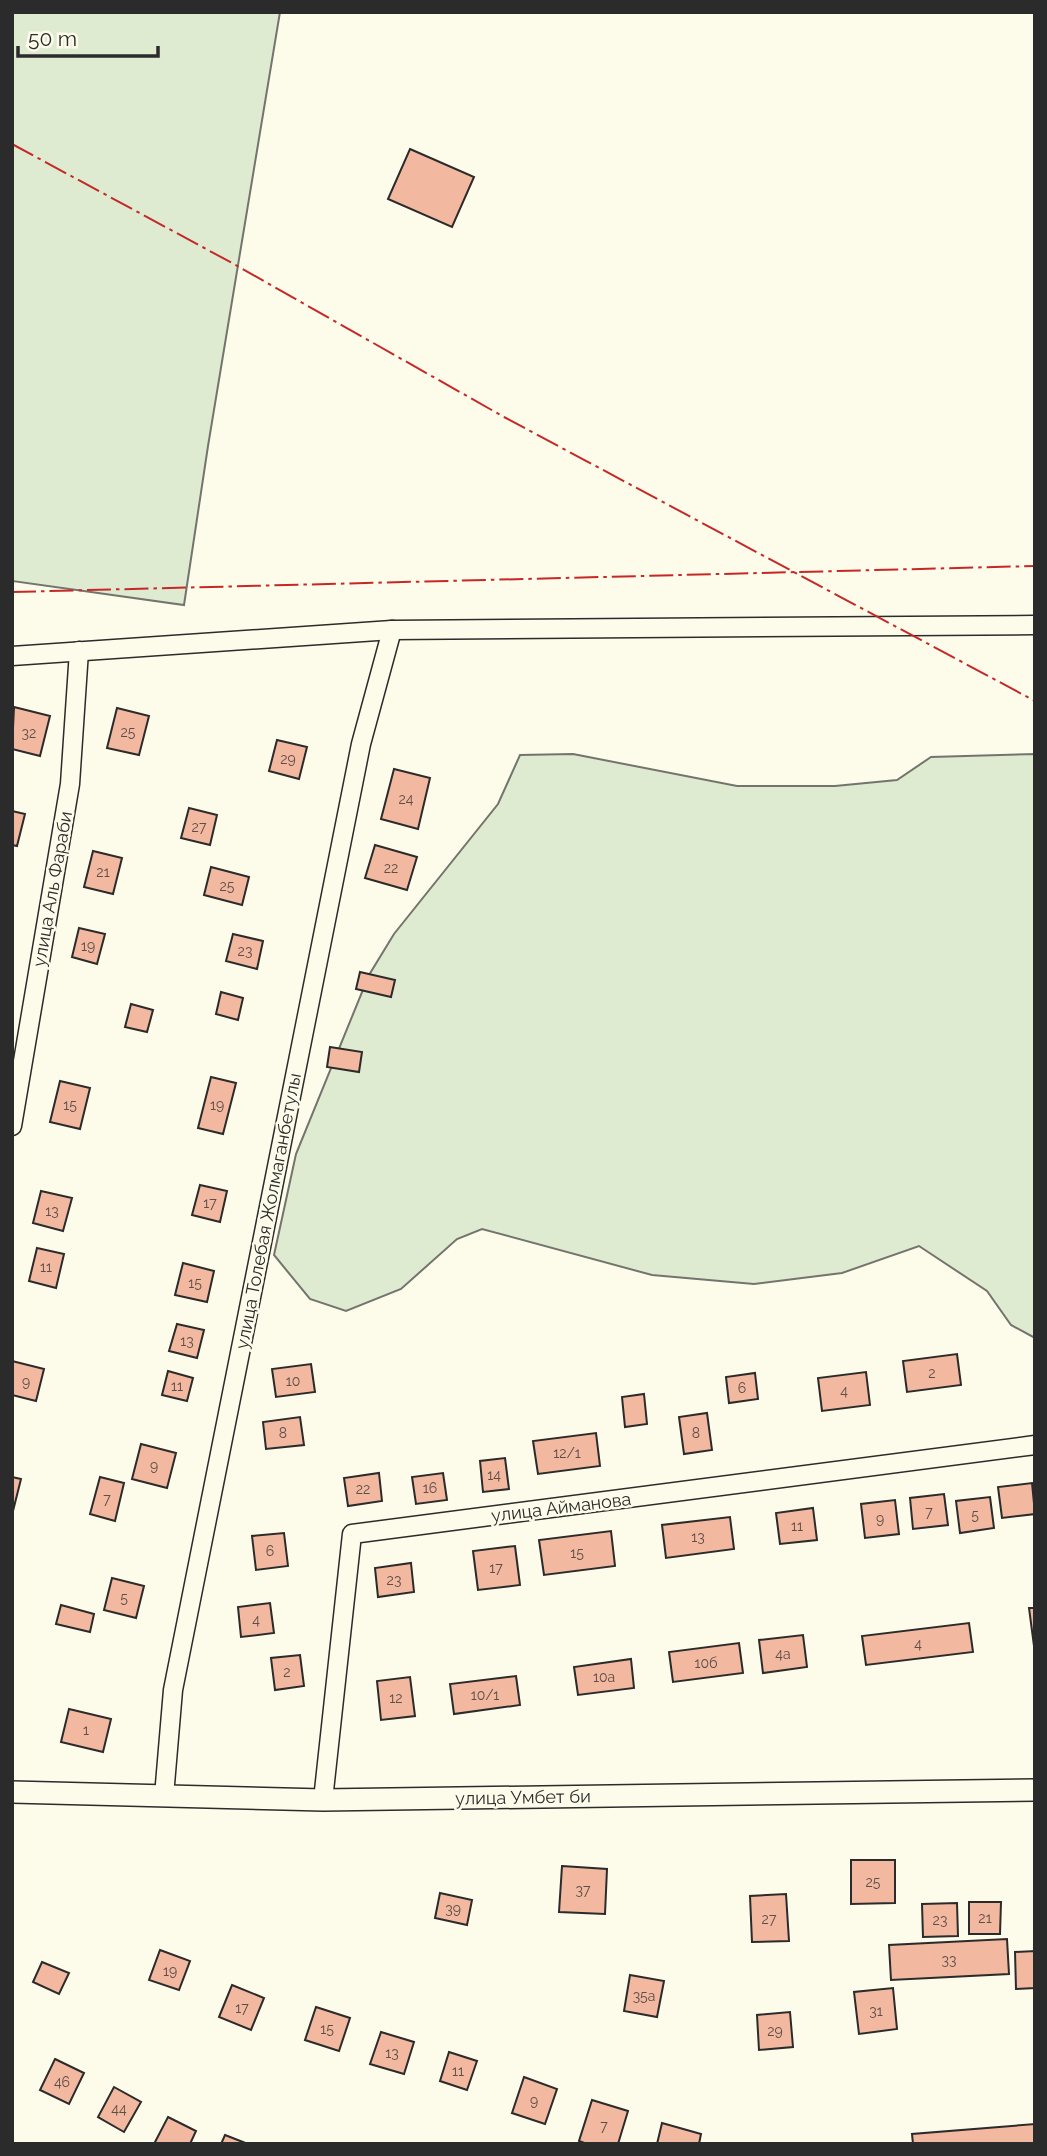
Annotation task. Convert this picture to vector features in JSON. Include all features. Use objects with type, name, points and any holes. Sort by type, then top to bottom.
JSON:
[{"type":"street","points":[[12,656],[392,630],[1035,625]]},
{"type":"street","name":"улица Толебая Жолмаганбетулы","points":[[164,1796],[173,1690],[361,744],[392,630]]},
{"type":"street","name":"улица Аль Фараби","points":[[12,1126],[70,784],[79,651]]},
{"type":"street","name":"улица Айманова","points":[[323,1800],[352,1534],[1035,1445]]},
{"type":"street","name":"улица Умбет би","points":[[12,1792],[323,1800],[1035,1790]]},
{"type":"green space","points":[[12,12],[280,12],[184,605],[12,581]]},
{"type":"green space","points":[[573,754],[737,786],[835,786],[897,780],[931,757],[1035,754],[1035,1338],[1011,1325],[987,1291],[919,1246],[842,1273],[754,1284],[652,1275],[482,1229],[457,1239],[401,1289],[346,1311],[310,1299],[274,1255],[296,1154],[369,975],[394,934],[498,804],[520,755]]},
{"type":"building","points":[[410,149],[474,177],[452,227],[388,199]]},
{"type":"building","points":[[14,707],[50,716],[40,756],[12,749]]},
{"type":"building","points":[[117,708],[149,716],[139,755],[107,748]]},
{"type":"building","points":[[277,740],[307,747],[299,779],[269,771]]},
{"type":"building","points":[[394,769],[430,778],[418,829],[381,819]]},
{"type":"building","points":[[189,808],[217,815],[210,845],[181,838]]},
{"type":"building","points":[[12,811],[25,814],[17,846],[12,845]]},
{"type":"building","points":[[375,845],[417,857],[407,890],[365,878]]},
{"type":"building","points":[[93,851],[122,858],[113,894],[84,887]]},
{"type":"building","points":[[211,867],[249,877],[242,905],[204,895]]},
{"type":"building","points":[[79,928],[105,934],[97,964],[72,957]]},
{"type":"building","points":[[233,934],[263,941],[257,969],[226,961]]},
{"type":"building","points":[[360,972],[395,980],[391,997],[356,989]]},
{"type":"building","points":[[221,992],[243,998],[238,1020],[216,1014]]},
{"type":"building","points":[[131,1004],[153,1010],[147,1032],[125,1027]]},
{"type":"building","points":[[330,1047],[362,1052],[359,1072],[327,1067]]},
{"type":"building","points":[[211,1077],[236,1083],[223,1134],[198,1128]]},
{"type":"building","points":[[60,1081],[90,1088],[80,1129],[50,1122]]},
{"type":"building","points":[[200,1185],[227,1191],[220,1222],[192,1215]]},
{"type":"building","points":[[41,1191],[72,1198],[63,1231],[33,1223]]},
{"type":"building","points":[[37,1248],[64,1254],[56,1288],[29,1281]]},
{"type":"building","points":[[183,1263],[214,1271],[207,1302],[175,1295]]},
{"type":"building","points":[[177,1324],[204,1330],[197,1358],[169,1351]]},
{"type":"building","points":[[957,1354],[961,1385],[907,1392],[903,1361]]},
{"type":"building","points":[[12,1361],[44,1369],[36,1401],[12,1395]]},
{"type":"building","points":[[311,1364],[315,1392],[276,1397],[272,1369]]},
{"type":"building","points":[[168,1371],[193,1378],[187,1401],[162,1395]]},
{"type":"building","points":[[866,1372],[870,1405],[822,1411],[818,1378]]},
{"type":"building","points":[[755,1373],[758,1399],[729,1403],[726,1377]]},
{"type":"building","points":[[644,1394],[647,1424],[625,1427],[622,1397]]},
{"type":"building","points":[[707,1413],[712,1450],[684,1454],[679,1417]]},
{"type":"building","points":[[300,1417],[304,1445],[266,1449],[263,1422]]},
{"type":"building","points":[[596,1433],[600,1466],[538,1474],[533,1441]]},
{"type":"building","points":[[141,1444],[176,1453],[167,1488],[132,1479]]},
{"type":"building","points":[[505,1458],[509,1489],[483,1492],[480,1461]]},
{"type":"building","points":[[379,1473],[382,1501],[348,1506],[344,1478]]},
{"type":"building","points":[[443,1473],[447,1500],[416,1504],[412,1477]]},
{"type":"building","points":[[12,1477],[21,1479],[13,1511],[12,1511]]},
{"type":"building","points":[[100,1477],[124,1483],[115,1521],[90,1514]]},
{"type":"building","points":[[1032,1483],[1035,1514],[1002,1518],[998,1487]]},
{"type":"building","points":[[944,1494],[948,1525],[913,1529],[910,1498]]},
{"type":"building","points":[[990,1497],[994,1528],[960,1533],[956,1501]]},
{"type":"building","points":[[895,1500],[899,1534],[865,1538],[861,1504]]},
{"type":"building","points":[[813,1508],[817,1540],[780,1544],[776,1513]]},
{"type":"building","points":[[730,1517],[734,1549],[666,1558],[662,1525]]},
{"type":"building","points":[[611,1531],[615,1566],[544,1575],[539,1540]]},
{"type":"building","points":[[284,1533],[288,1566],[256,1570],[252,1536]]},
{"type":"building","points":[[515,1546],[520,1585],[478,1590],[473,1551]]},
{"type":"building","points":[[411,1563],[414,1592],[378,1597],[375,1568]]},
{"type":"building","points":[[112,1578],[144,1586],[136,1618],[104,1610]]},
{"type":"building","points":[[270,1603],[274,1633],[241,1637],[238,1607]]},
{"type":"building","points":[[61,1605],[94,1614],[90,1632],[56,1624]]},
{"type":"building","points":[[1029,1608],[1035,1608],[1035,1646],[1034,1646]]},
{"type":"building","points":[[969,1623],[973,1652],[866,1665],[862,1636]]},
{"type":"building","points":[[803,1635],[807,1667],[763,1673],[759,1640]]},
{"type":"building","points":[[739,1643],[743,1673],[673,1682],[669,1652]]},
{"type":"building","points":[[300,1655],[304,1686],[275,1690],[271,1658]]},
{"type":"building","points":[[631,1659],[634,1688],[578,1695],[574,1667]]},
{"type":"building","points":[[516,1676],[520,1705],[454,1714],[450,1684]]},
{"type":"building","points":[[410,1677],[415,1716],[381,1720],[377,1681]]},
{"type":"building","points":[[69,1709],[111,1719],[103,1752],[61,1742]]},
{"type":"building","points":[[851,1860],[895,1860],[895,1903],[851,1904]]},
{"type":"building","points":[[562,1866],[607,1869],[605,1914],[559,1912]]},
{"type":"building","points":[[440,1893],[472,1900],[467,1925],[435,1918]]},
{"type":"building","points":[[786,1894],[789,1941],[752,1942],[750,1896]]},
{"type":"building","points":[[969,1902],[1001,1902],[1000,1934],[969,1934]]},
{"type":"building","points":[[957,1903],[958,1936],[923,1937],[922,1904]]},
{"type":"building","points":[[1007,1939],[1009,1974],[891,1980],[889,1945]]},
{"type":"building","points":[[160,1950],[190,1961],[179,1990],[149,1980]]},
{"type":"building","points":[[1035,1951],[1035,1988],[1016,1989],[1015,1952]]},
{"type":"building","points":[[42,1962],[69,1973],[59,1994],[33,1982]]},
{"type":"building","points":[[630,1975],[664,1981],[657,2017],[624,2011]]},
{"type":"building","points":[[232,1985],[264,1998],[251,2030],[219,2017]]},
{"type":"building","points":[[893,1988],[897,2029],[859,2034],[854,1992]]},
{"type":"building","points":[[316,2007],[350,2018],[339,2051],[305,2040]]},
{"type":"building","points":[[790,2012],[793,2047],[759,2050],[757,2015]]},
{"type":"building","points":[[381,2032],[414,2042],[404,2074],[370,2064]]},
{"type":"building","points":[[449,2052],[477,2061],[467,2090],[440,2081]]},
{"type":"building","points":[[55,2059],[84,2073],[69,2104],[40,2090]]},
{"type":"building","points":[[524,2077],[557,2089],[545,2124],[512,2113]]},
{"type":"building","points":[[114,2087],[141,2102],[124,2132],[98,2117]]},
{"type":"building","points":[[592,2100],[628,2111],[618,2144],[587,2144],[579,2141]]},
{"type":"building","points":[[168,2117],[196,2131],[190,2144],[154,2144]]},
{"type":"building","points":[[662,2123],[701,2134],[699,2144],[657,2144]]},
{"type":"building","points":[[1035,2124],[1035,2144],[913,2144],[912,2134]]},
{"type":"building","points":[[225,2135],[248,2144],[221,2144]]},
{"type":"power","points":[[12,144],[232,263],[504,417],[1035,701]]},
{"type":"power","points":[[12,592],[1035,566]]}]
